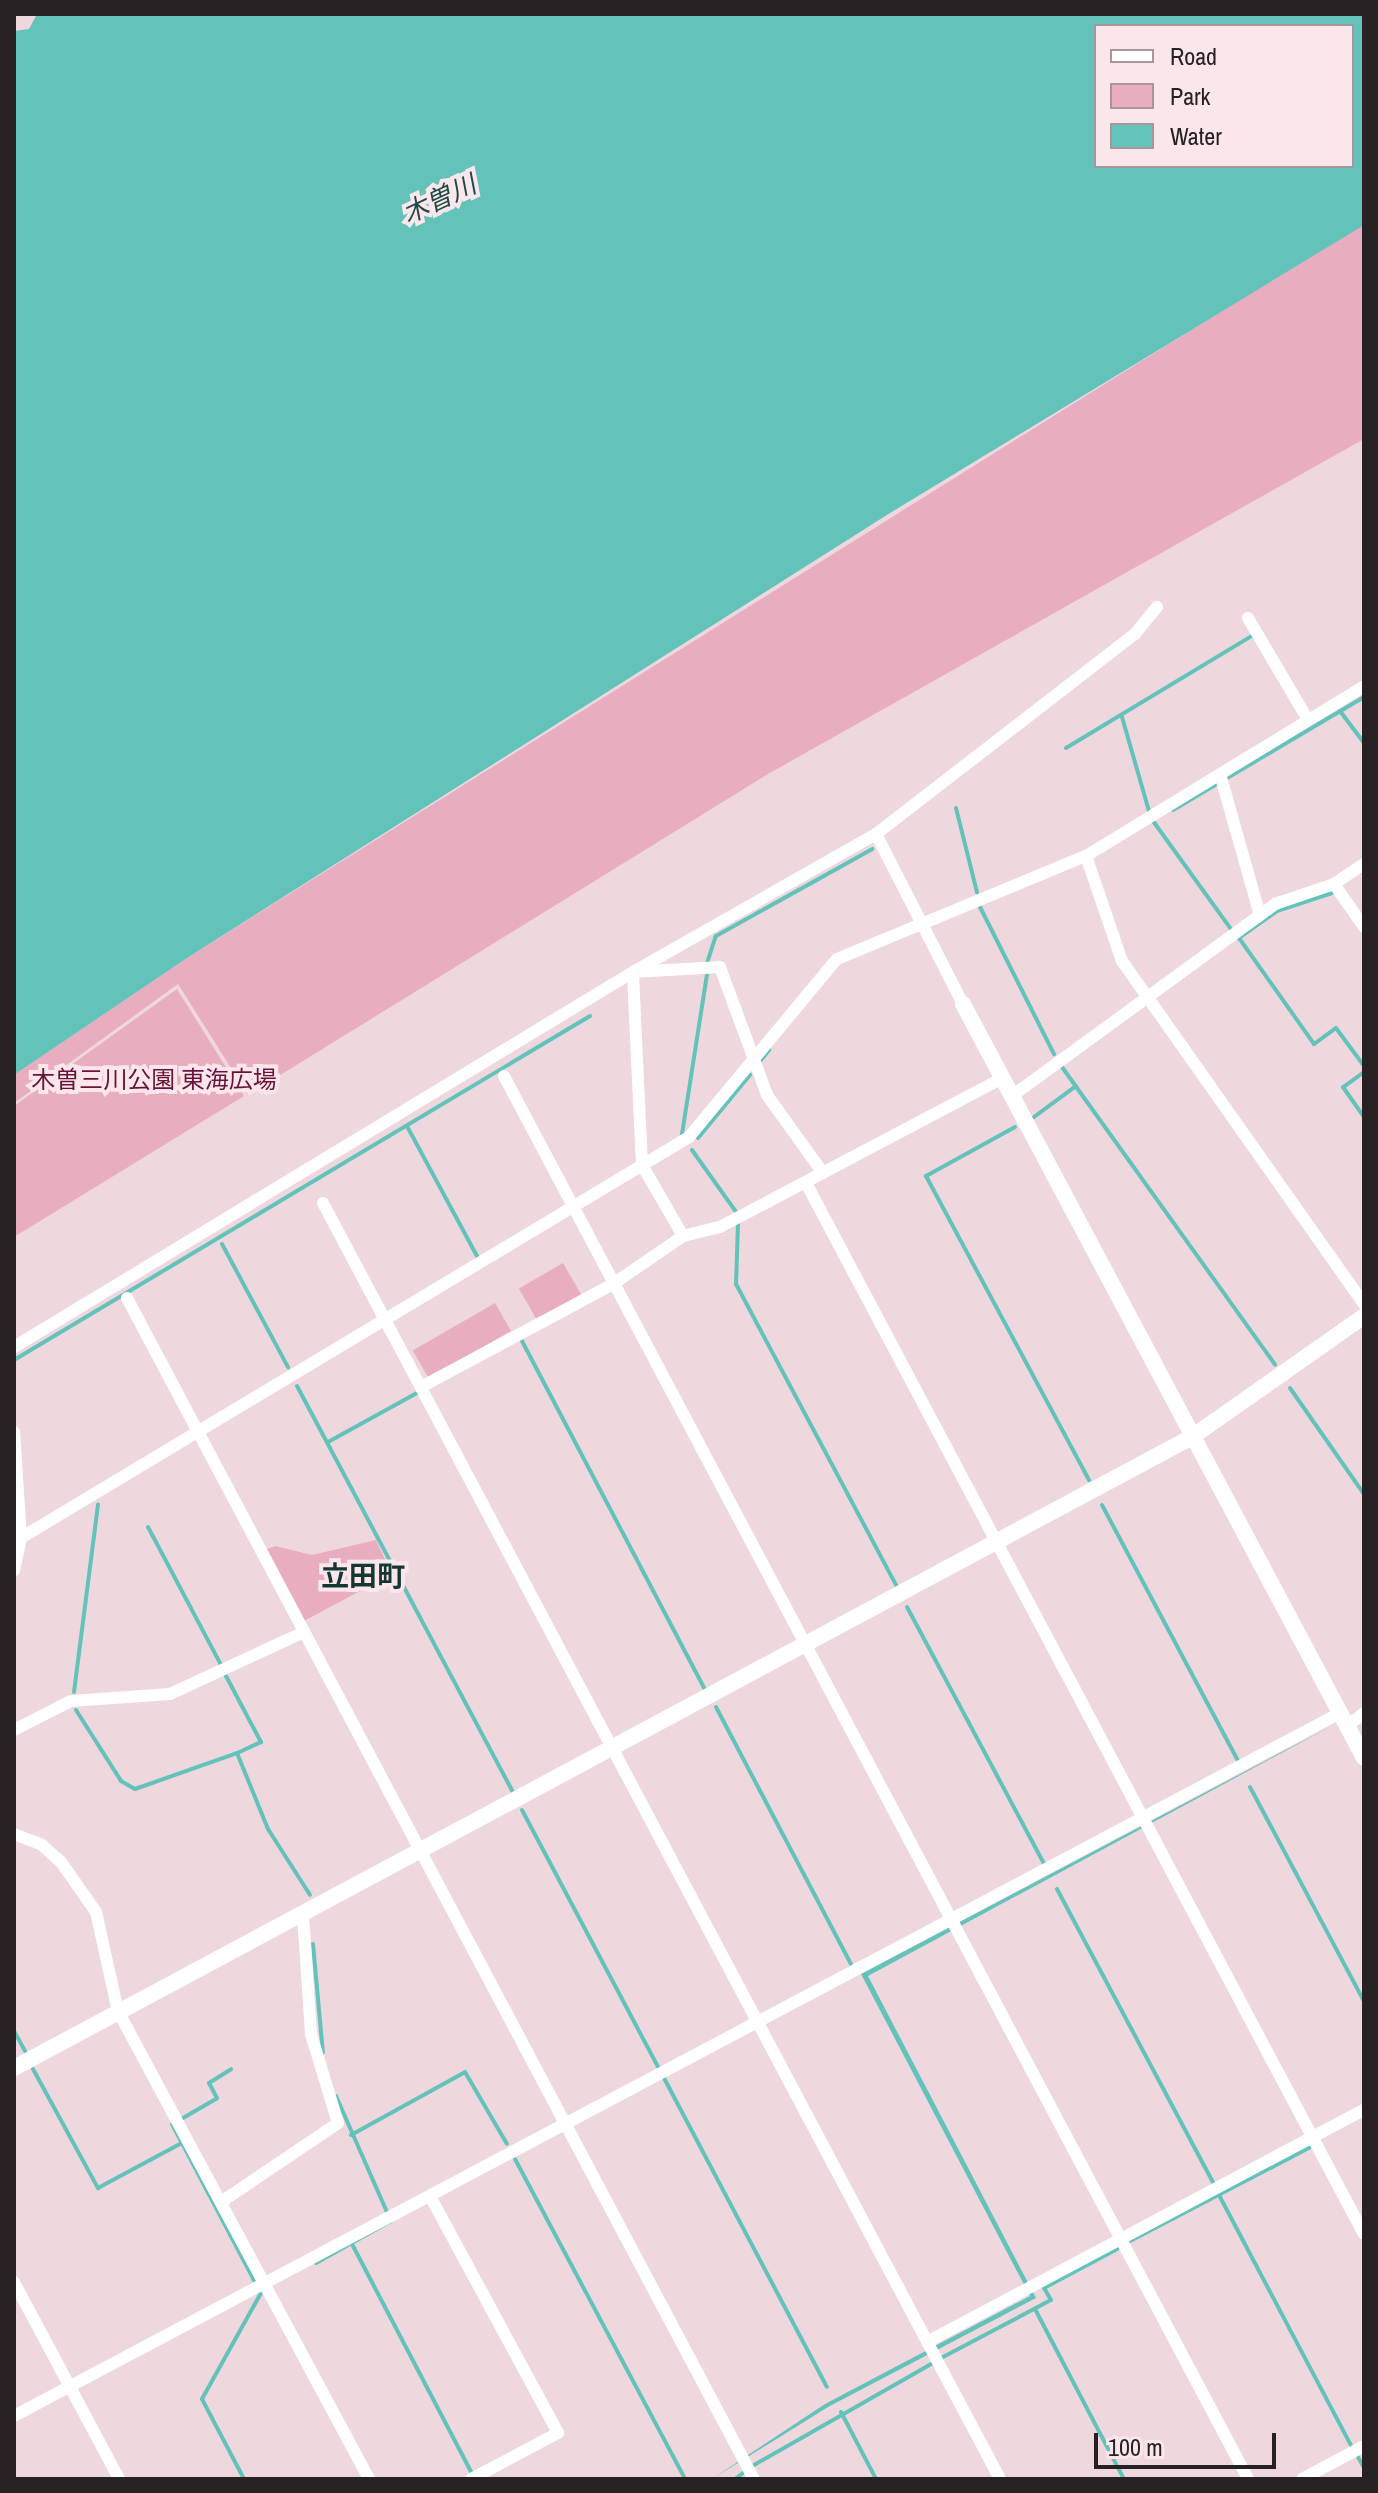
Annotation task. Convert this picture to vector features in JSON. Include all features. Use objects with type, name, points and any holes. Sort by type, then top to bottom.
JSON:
[{"type":"street","points":[[14,1347],[633,972],[876,834],[1135,634],[1157,607]]},
{"type":"street","points":[[1248,618],[1308,720]]},
{"type":"street","points":[[18,1540],[196,1429],[689,1137],[755,1060],[827,967],[919,923],[1087,859],[1223,779],[1308,720],[1364,686]]},
{"type":"street","points":[[1223,779],[1260,915]]},
{"type":"street","points":[[876,834],[919,923],[1364,1758]]},
{"type":"street","points":[[1087,859],[1122,961],[1364,1304]]},
{"type":"street","points":[[1012,1096],[1260,915],[1334,884],[1364,864]]},
{"type":"street","points":[[1334,884],[1364,927]]},
{"type":"street","points":[[633,972],[720,967],[767,1095],[823,1173]]},
{"type":"street","points":[[633,972],[642,1165],[683,1236]]},
{"type":"street","points":[[504,1076],[1248,2479]]},
{"type":"street","points":[[421,1387],[613,1284],[683,1236],[720,1227],[1003,1078]]},
{"type":"street","points":[[806,1183],[1364,2234]]},
{"type":"street","points":[[323,1203],[1000,2479]]},
{"type":"street","points":[[127,1298],[754,2479]]},
{"type":"street","points":[[14,2068],[1192,1437],[1364,1316]]},
{"type":"street","points":[[14,1432],[18,1540],[14,1570]]},
{"type":"street","points":[[14,1730],[71,1701],[170,1694],[304,1632]]},
{"type":"street","points":[[14,2416],[757,2022],[953,1924],[1343,1720],[1364,1713]]},
{"type":"street","points":[[14,1834],[42,1845],[90,1900],[118,2011],[369,2479]]},
{"type":"street","points":[[221,2202],[338,2123],[311,2034],[303,1912]]},
{"type":"street","points":[[929,2347],[1028,2288],[1364,2110]]},
{"type":"street","points":[[430,2196],[558,2433],[471,2479]]},
{"type":"street","points":[[14,2282],[119,2479]]},
{"type":"street","points":[[1302,2479],[1364,2446]]},
{"type":"green space","points":[[1364,222],[1364,439],[768,774],[248,1095],[178,984],[14,1103],[14,1075],[187,958]]},
{"type":"green space","name":"木曽三川公園 東海広場","points":[[177,989],[244,1096],[14,1237],[14,1106]]},
{"type":"green space","points":[[563,1263],[582,1296],[538,1321],[519,1288]]},
{"type":"green space","points":[[495,1303],[511,1331],[429,1378],[413,1350]]},
{"type":"green space","points":[[376,1540],[392,1574],[304,1621],[265,1550],[275,1546],[312,1555]]},
{"type":"water","name":"木曽川","points":[[37,14],[1364,14],[1364,225],[890,513],[187,958],[14,1075],[14,31],[29,29]]},
{"type":"water","points":[[1337,1723],[868,1976],[1036,2298],[828,2407],[712,2479],[825,2404],[1030,2296],[861,1974]]},
{"type":"waterway","points":[[1066,748],[1253,635]]},
{"type":"waterway","points":[[1173,810],[1364,697]]},
{"type":"waterway","points":[[1340,711],[1364,743]]},
{"type":"waterway","points":[[1122,717],[1149,811]]},
{"type":"waterway","points":[[956,808],[977,892]]},
{"type":"waterway","points":[[1153,821],[1231,929]]},
{"type":"waterway","points":[[707,963],[716,936],[872,849]]},
{"type":"waterway","points":[[1332,893],[1277,911],[1239,938],[1314,1044],[1336,1028],[1364,1066]]},
{"type":"waterway","points":[[979,905],[1054,1054]]},
{"type":"waterway","points":[[682,1134],[707,975]]},
{"type":"waterway","points":[[14,1360],[590,1016]]},
{"type":"waterway","points":[[761,1060],[769,1050]]},
{"type":"waterway","points":[[1062,1067],[1275,1365]]},
{"type":"waterway","points":[[1364,1072],[1343,1087],[1364,1117]]},
{"type":"waterway","points":[[698,1138],[750,1075]]},
{"type":"waterway","points":[[1034,1117],[1076,1086]]},
{"type":"waterway","points":[[1015,1127],[926,1176],[1089,1480]]},
{"type":"waterway","points":[[408,1128],[479,1260]]},
{"type":"waterway","points":[[692,1150],[736,1212]]},
{"type":"waterway","points":[[738,1224],[736,1284],[897,1587]]},
{"type":"waterway","points":[[222,1244],[288,1367]]},
{"type":"waterway","points":[[522,1341],[705,1689]]},
{"type":"waterway","points":[[297,1386],[512,1791]]},
{"type":"waterway","points":[[1290,1388],[1364,1494]]},
{"type":"waterway","points":[[328,1442],[417,1393]]},
{"type":"waterway","points":[[74,1692],[98,1505]]},
{"type":"waterway","points":[[1102,1505],[1238,1761]]},
{"type":"waterway","points":[[148,1527],[221,1665]]},
{"type":"waterway","points":[[907,1607],[1045,1865]]},
{"type":"waterway","points":[[226,1676],[261,1742],[237,1753]]},
{"type":"waterway","points":[[716,1707],[851,1964]]},
{"type":"waterway","points":[[76,1710],[121,1781],[135,1789],[237,1753],[268,1829],[310,1895]]},
{"type":"waterway","points":[[1250,1787],[1364,2001]]},
{"type":"waterway","points":[[522,1810],[658,2067]]},
{"type":"waterway","points":[[1057,1889],[1213,2183]]},
{"type":"waterway","points":[[313,1944],[323,2053]]},
{"type":"waterway","points":[[14,2031],[25,2051]]},
{"type":"waterway","points":[[33,2069],[98,2188],[182,2143]]},
{"type":"waterway","points":[[183,2118],[217,2098],[209,2083],[231,2069]]},
{"type":"waterway","points":[[351,2135],[465,2072],[507,2144]]},
{"type":"waterway","points":[[664,2078],[827,2387]]},
{"type":"waterway","points":[[336,2096],[387,2212]]},
{"type":"waterway","points":[[172,2124],[255,2282]]},
{"type":"waterway","points":[[1130,2241],[1309,2148]]},
{"type":"waterway","points":[[515,2159],[685,2479]]},
{"type":"waterway","points":[[1219,2195],[1352,2447]]},
{"type":"waterway","points":[[316,2263],[391,2221]]},
{"type":"waterway","points":[[352,2244],[471,2472]]},
{"type":"waterway","points":[[943,2357],[1051,2300],[1044,2288],[1117,2249]]},
{"type":"waterway","points":[[244,2479],[202,2399],[261,2293]]},
{"type":"waterway","points":[[1035,2309],[1124,2479]]},
{"type":"waterway","points":[[754,2465],[931,2364]]},
{"type":"waterway","points":[[841,2412],[876,2479]]},
{"type":"waterway","points":[[1358,2457],[1364,2468]]},
{"type":"waterway","points":[[735,2479],[743,2473]]},
{"type":"district","name":"立田町","points":[[363,1576]]}]
